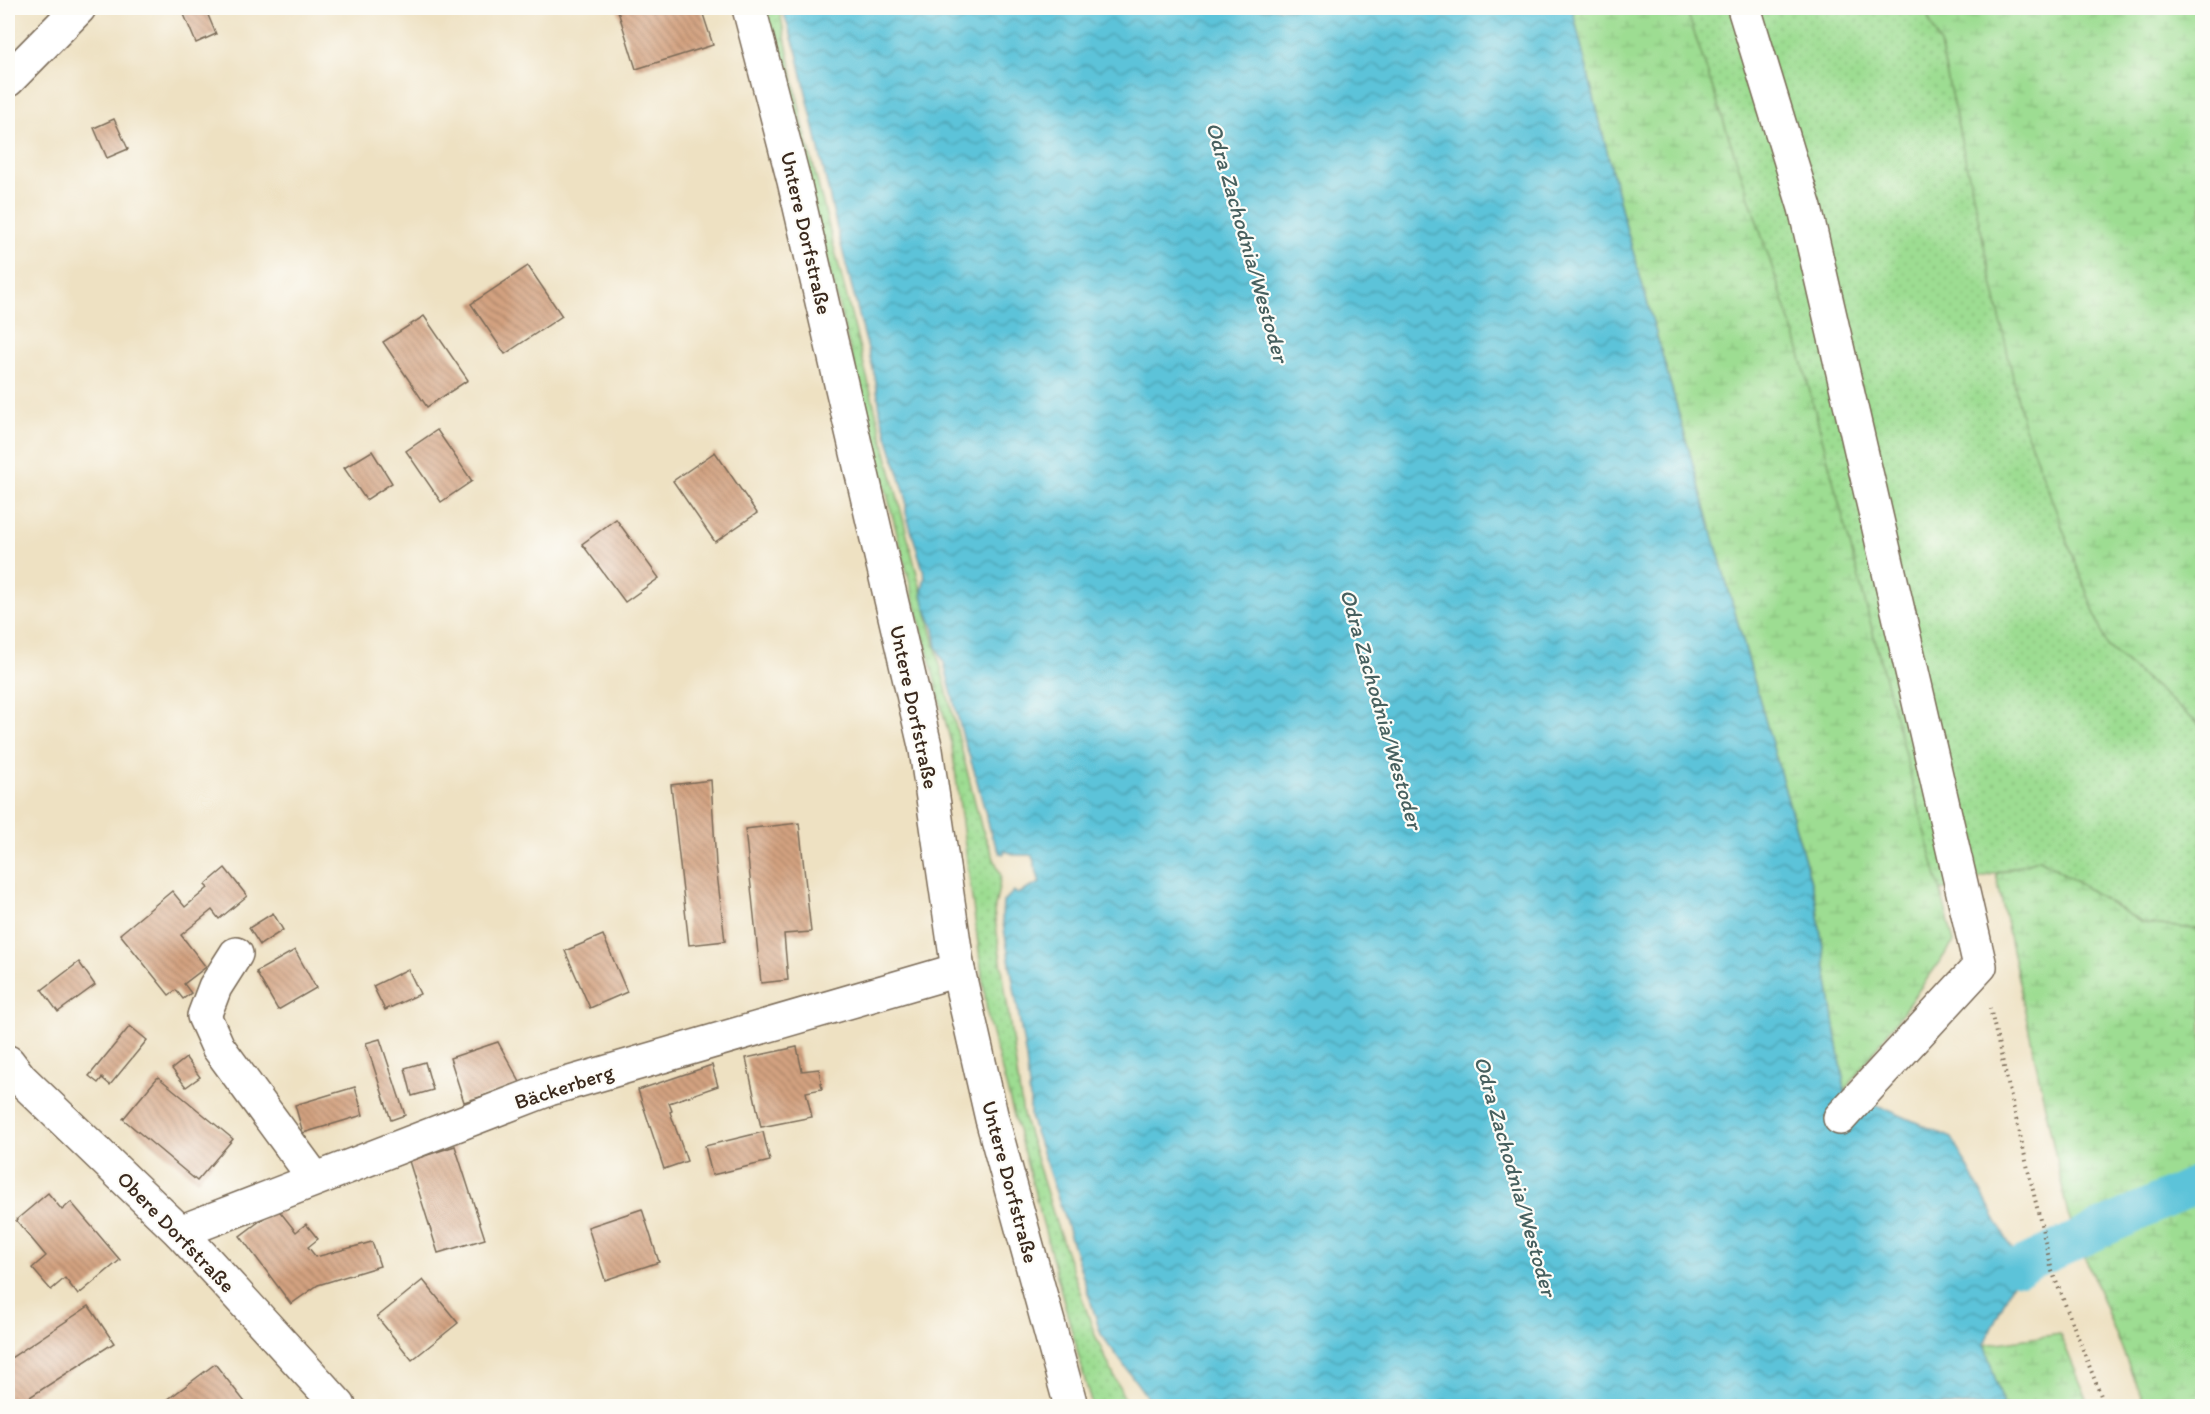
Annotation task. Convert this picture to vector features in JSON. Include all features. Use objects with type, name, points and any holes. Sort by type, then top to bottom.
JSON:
[{"type":"street","points":[[8,80],[79,8]]},
{"type":"street","name":"Untere Dorfstraße","points":[[749,8],[795,181],[926,750],[958,970],[993,1126],[1071,1407]]},
{"type":"street","points":[[1744,8],[1805,208],[1980,966],[1840,1118]]},
{"type":"street","points":[[236,954],[215,987],[204,1016],[218,1047],[315,1179]]},
{"type":"street","name":"Bäckerberg","points":[[180,1232],[549,1089],[958,970]]},
{"type":"street","name":"Obere Dorfstraße","points":[[8,1062],[21,1079],[180,1232],[339,1407]]},
{"type":"path","points":[[1980,966],[2052,1271],[2105,1407]]},
{"type":"green space","points":[[762,8],[779,8],[803,125],[981,826],[1001,876],[994,912],[1023,1115],[1056,1223],[1095,1335],[1128,1406],[1092,1406],[988,1019],[952,747]]},
{"type":"green space","points":[[1572,8],[1686,8],[1797,342],[1954,942],[1845,1091],[1815,896],[1623,216]]},
{"type":"green space","points":[[1664,8],[1949,8],[2107,646],[2202,727],[2202,930],[2142,923],[2040,859],[1895,905]]},
{"type":"green space","points":[[1924,8],[2202,8],[2202,727],[2107,646],[2023,423],[1940,44]]},
{"type":"green space","points":[[2040,859],[2142,923],[2202,930],[2202,1406],[2145,1406],[2068,1215],[1996,874]]},
{"type":"green space","points":[[2060,1334],[2090,1406],[2004,1406],[1984,1345]]},
{"type":"water","name":"Odra Zachodnia/Westoder","points":[[782,8],[1572,8],[1623,216],[1815,896],[1845,1091],[1952,1138],[2021,1266],[1984,1344],[2004,1406],[1151,1406],[1150,1401],[1101,1334],[1030,1117],[1026,1058],[1002,917],[1003,902],[1014,891],[1017,894],[1040,883],[1032,855],[1016,855],[1005,851],[1004,854],[1000,853],[992,837],[944,663],[924,604],[922,592],[925,576],[906,513],[906,497],[881,416],[875,377],[838,233],[797,53]]},
{"type":"building","points":[[194,8],[205,8],[216,34],[196,43],[183,12]]},
{"type":"building","points":[[617,8],[701,8],[713,45],[636,69]]},
{"type":"building","points":[[114,119],[128,149],[107,158],[94,128]]},
{"type":"building","points":[[528,266],[562,316],[505,354],[471,304]]},
{"type":"building","points":[[424,316],[468,380],[427,407],[383,342]]},
{"type":"building","points":[[437,430],[472,481],[441,502],[406,451]]},
{"type":"building","points":[[372,451],[392,483],[366,500],[344,468]]},
{"type":"building","points":[[715,452],[757,513],[715,542],[673,481]]},
{"type":"building","points":[[616,519],[659,578],[625,602],[582,544]]},
{"type":"building","points":[[711,780],[716,865],[725,941],[689,945],[671,785]]},
{"type":"building","points":[[799,823],[811,932],[784,934],[788,980],[761,983],[745,829]]},
{"type":"building","points":[[225,868],[247,896],[219,919],[212,910],[181,935],[206,967],[184,984],[191,993],[183,999],[176,990],[169,995],[120,934],[172,891],[185,907],[208,888],[205,885]]},
{"type":"building","points":[[273,913],[283,930],[260,945],[249,928]]},
{"type":"building","points":[[603,935],[627,992],[590,1008],[565,951]]},
{"type":"building","points":[[295,950],[316,988],[278,1010],[256,972]]},
{"type":"building","points":[[79,962],[95,985],[58,1012],[42,990]]},
{"type":"building","points":[[408,969],[420,994],[385,1010],[373,986]]},
{"type":"building","points":[[130,1026],[147,1040],[110,1085],[102,1078],[98,1083],[89,1076]]},
{"type":"building","points":[[380,1039],[405,1115],[391,1120],[366,1043]]},
{"type":"building","points":[[498,1042],[521,1084],[464,1102],[450,1058]]},
{"type":"building","points":[[797,1047],[802,1071],[819,1069],[822,1089],[806,1092],[812,1117],[761,1127],[746,1058]]},
{"type":"building","points":[[186,1058],[200,1077],[186,1087],[172,1069]]},
{"type":"building","points":[[425,1062],[433,1090],[412,1096],[405,1068]]},
{"type":"building","points":[[712,1065],[718,1086],[669,1103],[687,1161],[664,1169],[638,1090]]},
{"type":"building","points":[[158,1077],[233,1139],[197,1181],[123,1119]]},
{"type":"building","points":[[355,1087],[363,1115],[303,1133],[295,1105]]},
{"type":"building","points":[[763,1132],[770,1161],[712,1175],[705,1146]]},
{"type":"building","points":[[455,1146],[485,1239],[438,1253],[409,1161]]},
{"type":"building","points":[[48,1193],[62,1210],[71,1202],[120,1260],[78,1295],[65,1278],[51,1290],[32,1268],[46,1256],[16,1220]]},
{"type":"building","points":[[277,1208],[296,1232],[306,1224],[318,1239],[308,1247],[316,1257],[372,1242],[380,1266],[318,1285],[291,1304],[240,1236]]},
{"type":"building","points":[[642,1209],[659,1262],[605,1280],[588,1227]]},
{"type":"building","points":[[423,1280],[458,1323],[412,1360],[377,1317]]},
{"type":"building","points":[[89,1306],[114,1343],[16,1406],[8,1406],[8,1360]]},
{"type":"building","points":[[215,1364],[248,1406],[159,1406]]},
{"type":"waterway","points":[[2021,1266],[2202,1182]]}]
